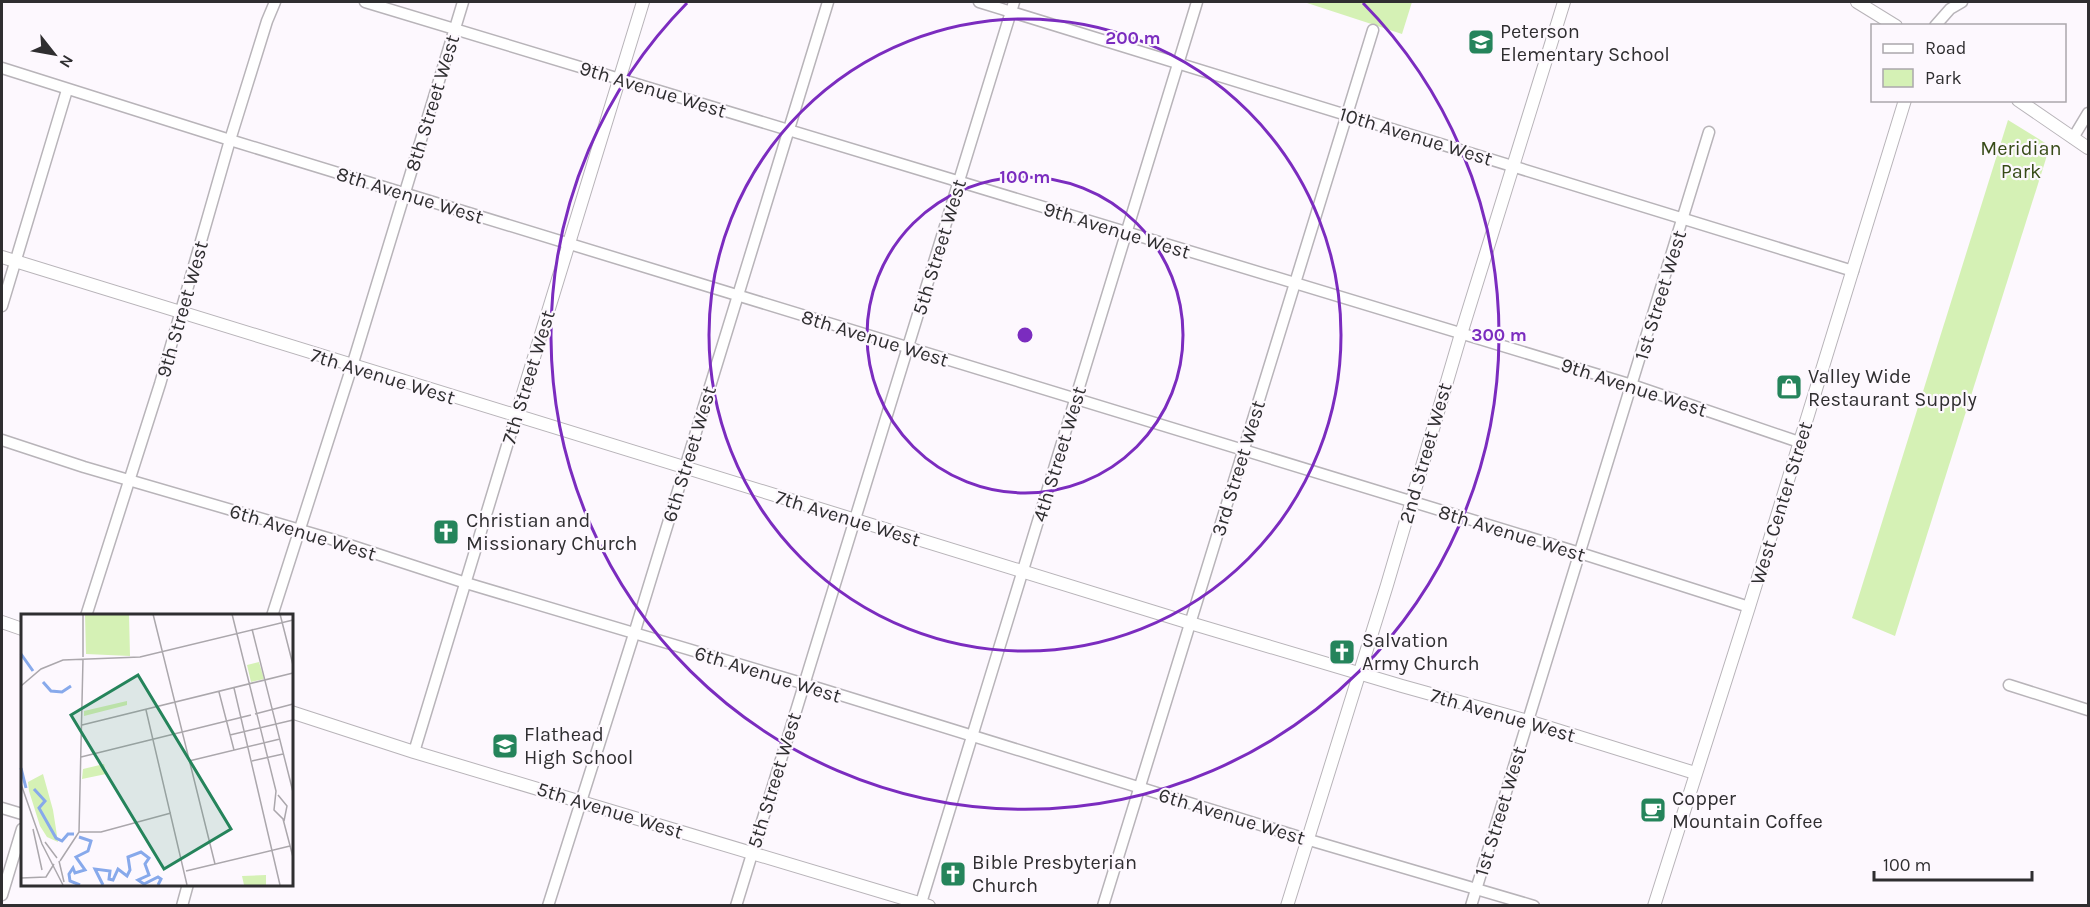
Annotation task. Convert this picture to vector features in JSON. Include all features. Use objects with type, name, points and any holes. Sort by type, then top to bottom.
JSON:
[{"type":"street","name":"9th Street West","points":[[87,614],[160,384],[230,140],[275,2]]},
{"type":"street","name":"9th Avenue West","points":[[366,2],[1632,385],[1799,442]]},
{"type":"street","name":"8th Street West","points":[[273,614],[352,366],[463,2]]},
{"type":"street","name":"7th Street West","points":[[414,752],[643,2]]},
{"type":"street","name":"6th Street West","points":[[548,906],[828,2]]},
{"type":"street","name":"10th Avenue West","points":[[979,2],[1012,6],[1178,63],[1853,271]]},
{"type":"street","name":"4th Street West","points":[[923,905],[1197,2]]},
{"type":"street","name":"2nd Street West","points":[[1287,906],[1564,2]]},
{"type":"street","points":[[1857,2],[1893,24]]},
{"type":"street","points":[[1937,24],[1950,9],[1962,2]]},
{"type":"street","name":"5th Street West","points":[[736,906],[1012,6]]},
{"type":"street","name":"3rd Street West","points":[[1104,906],[1372,30]]},
{"type":"street","name":"8th Avenue West","points":[[2,68],[736,296],[1580,553],[1749,608]]},
{"type":"street","points":[[2,306],[67,90]]},
{"type":"street","name":"West Center Street","points":[[1654,906],[1749,608],[1904,102]]},
{"type":"street","points":[[2021,102],[2088,148]]},
{"type":"street","points":[[2073,138],[2088,113]]},
{"type":"street","name":"1st Street West","points":[[1472,906],[1709,132]]},
{"type":"street","name":"7th Avenue West","points":[[2,257],[684,468],[1695,773]]},
{"type":"street","name":"6th Avenue West","points":[[2,440],[1306,839],[1534,906]]},
{"type":"street","points":[[2,622],[21,629]]},
{"type":"street","points":[[2009,685],[2088,710]]},
{"type":"street","name":"5th Avenue West","points":[[292,712],[414,752],[923,905]]},
{"type":"street","points":[[2,808],[21,814]]},
{"type":"street","points":[[2,895],[21,832]]},
{"type":"street","points":[[182,906],[188,886]]},
{"type":"green space","points":[[1304,2],[1412,2],[1402,34]]},
{"type":"green space","name":"Meridian Park","points":[[2008,120],[2050,146],[1895,636],[1852,618]]},
{"type":"place","name":"Peterson Elementary School","points":[[1481,42]]},
{"type":"place","name":"Valley Wide Restaurant Supply","points":[[1789,387]]},
{"type":"place","name":"Christian and Missionary Church","points":[[446,532]]},
{"type":"place","name":"Salvation Army Church","points":[[1342,652]]},
{"type":"place","name":"Flathead High School","points":[[505,746]]},
{"type":"place","name":"Copper Mountain Coffee","points":[[1653,810]]},
{"type":"place","name":"Bible Presbyterian Church","points":[[953,874]]}]
